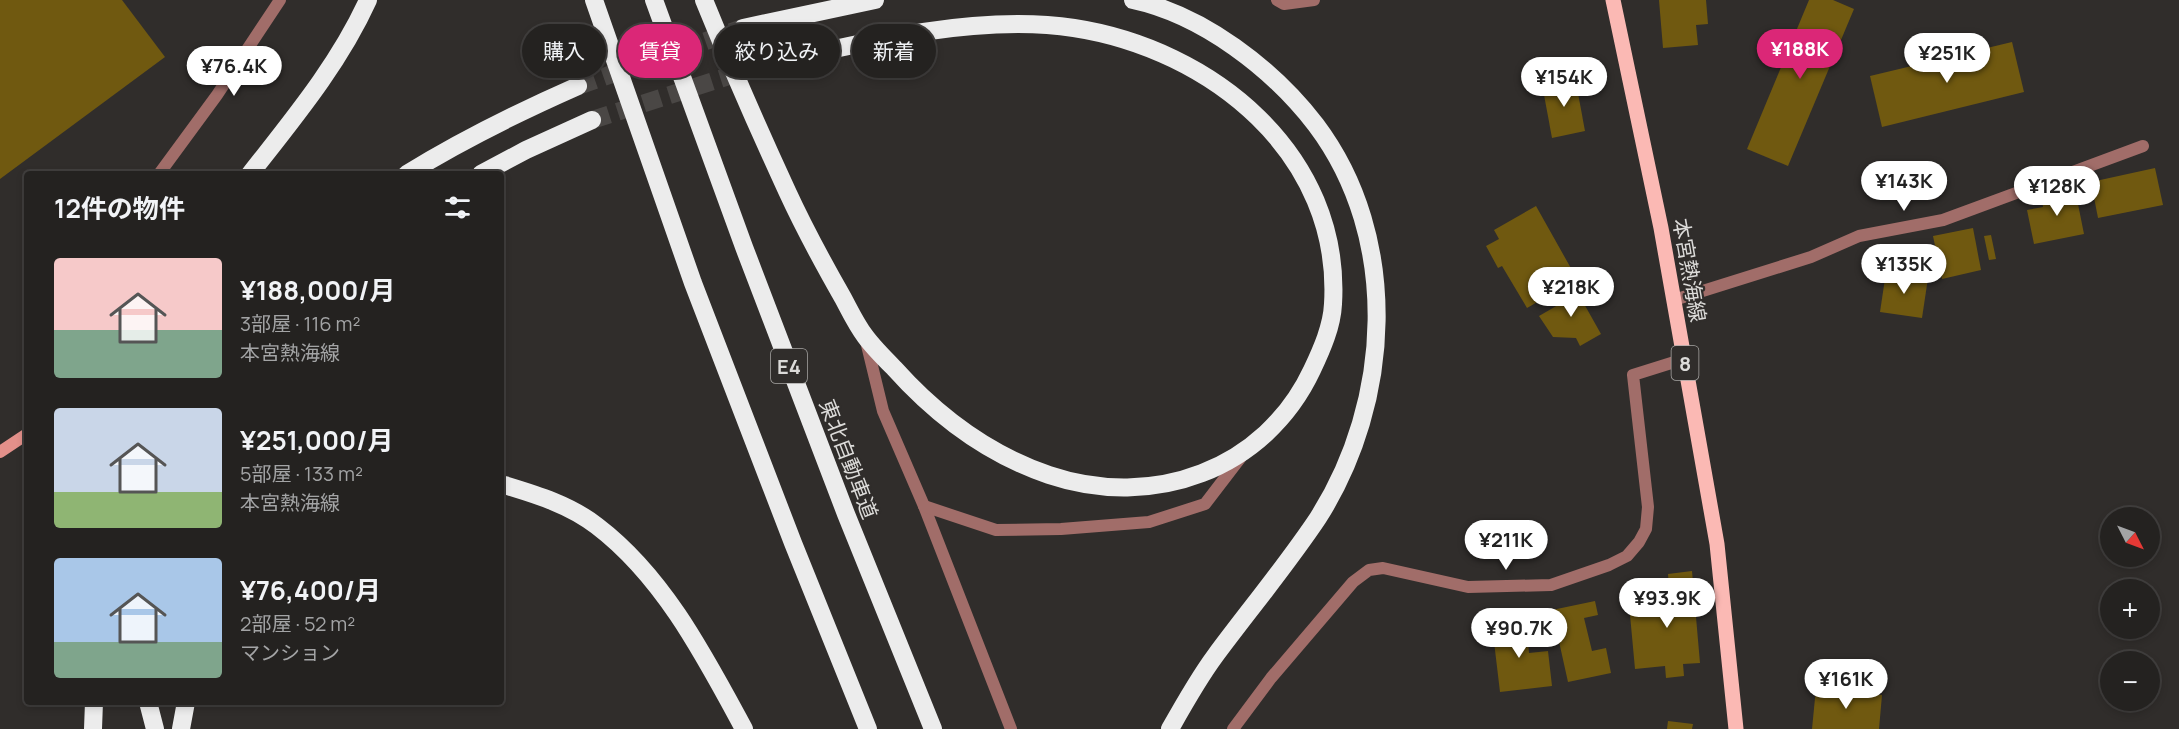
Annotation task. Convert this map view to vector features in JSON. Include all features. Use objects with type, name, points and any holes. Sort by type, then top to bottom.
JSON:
[{"type":"highway","points":[[252,171],[308,99],[357,24],[368,0]]},
{"type":"highway","points":[[594,0],[697,294],[868,729]]},
{"type":"highway","name":"東北自動車道","points":[[654,0],[748,258],[846,513],[933,729]]},
{"type":"highway","points":[[704,0],[742,93],[812,244],[865,337],[905,381],[982,445],[1021,465],[1062,479],[1097,486],[1131,488],[1167,484],[1203,474],[1244,453],[1275,425],[1303,390],[1322,348],[1333,308],[1333,274],[1325,225],[1311,188],[1266,123],[1238,98],[1205,75],[1169,56],[1120,38],[1073,28],[1017,24],[962,27],[840,48]]},
{"type":"highway","points":[[762,24],[875,0]]},
{"type":"highway","points":[[1133,0],[1147,3],[1199,25],[1238,49],[1272,76],[1300,105],[1327,140],[1351,184],[1365,224],[1372,257],[1377,310],[1376,349],[1371,386],[1358,435],[1340,476],[1318,517],[1213,657],[1170,729]]},
{"type":"highway","points":[[412,171],[507,117],[578,86]]},
{"type":"highway","points":[[487,171],[592,120]]},
{"type":"highway","points":[[504,485],[551,500],[597,525],[631,557],[669,602],[705,658],[744,729]]},
{"type":"highway","points":[[93,729],[94,705]]},
{"type":"highway","points":[[149,705],[154,729]]},
{"type":"highway","points":[[181,729],[185,705]]},
{"type":"main road","name":"本宮熱海線","points":[[1612,0],[1661,228],[1717,544],[1736,729]]},
{"type":"street","points":[[161,171],[218,95],[280,0]]},
{"type":"street","points":[[1276,0],[1284,4],[1314,0]]},
{"type":"street","points":[[1674,300],[1811,257],[1859,236],[1943,220],[2143,146]]},
{"type":"street","points":[[865,337],[883,411],[924,506],[1011,729]]},
{"type":"street","points":[[1233,729],[1270,678],[1353,582],[1369,570],[1383,568],[1468,587],[1551,585],[1609,565],[1627,556],[1646,529],[1648,507],[1633,375],[1684,359]]},
{"type":"street","points":[[0,452],[24,436]]},
{"type":"street","points":[[924,506],[996,531],[1149,522],[1204,504],[1244,453]]},
{"type":"building","points":[[0,0],[122,0],[165,57],[0,179]]},
{"type":"building","points":[[1659,0],[1706,0],[1708,24],[1696,25],[1698,45],[1663,48]]},
{"type":"building","points":[[1809,0],[1833,0],[1854,9],[1788,166],[1747,149]]},
{"type":"building","points":[[2012,42],[2024,92],[1882,127],[1870,76]]},
{"type":"building","points":[[1575,77],[1585,131],[1552,138],[1542,84]]},
{"type":"building","points":[[2155,168],[2163,205],[2098,218],[2091,182]]},
{"type":"building","points":[[2074,184],[2084,234],[2034,244],[2027,210],[2043,207],[2042,200],[2057,196],[2056,188]]},
{"type":"building","points":[[1536,206],[1577,279],[1527,308],[1502,266],[1498,268],[1486,246],[1499,239],[1494,230]]},
{"type":"building","points":[[1973,228],[1981,270],[1942,279],[1933,236]]},
{"type":"building","points":[[1991,235],[1996,259],[1989,260],[1984,236]]},
{"type":"building","points":[[1886,272],[1928,278],[1922,318],[1880,312]]},
{"type":"building","points":[[1574,286],[1601,334],[1580,346],[1576,338],[1553,337],[1539,316],[1558,305],[1553,297]]},
{"type":"building","points":[[1692,571],[1700,663],[1683,664],[1684,676],[1666,678],[1665,666],[1635,669],[1629,604],[1670,601],[1668,574]]},
{"type":"building","points":[[1595,601],[1598,615],[1584,618],[1592,651],[1606,648],[1611,673],[1568,682],[1552,610]]},
{"type":"building","points":[[1526,621],[1529,653],[1548,651],[1552,686],[1500,692],[1492,625]]},
{"type":"building","points":[[1816,688],[1882,695],[1879,729],[1812,729]]},
{"type":"building","points":[[1668,721],[1693,724],[1692,729],[1667,729]]},
{"type":"tunnel","points":[[578,86],[714,38]]},
{"type":"tunnel","points":[[592,120],[723,78]]}]
